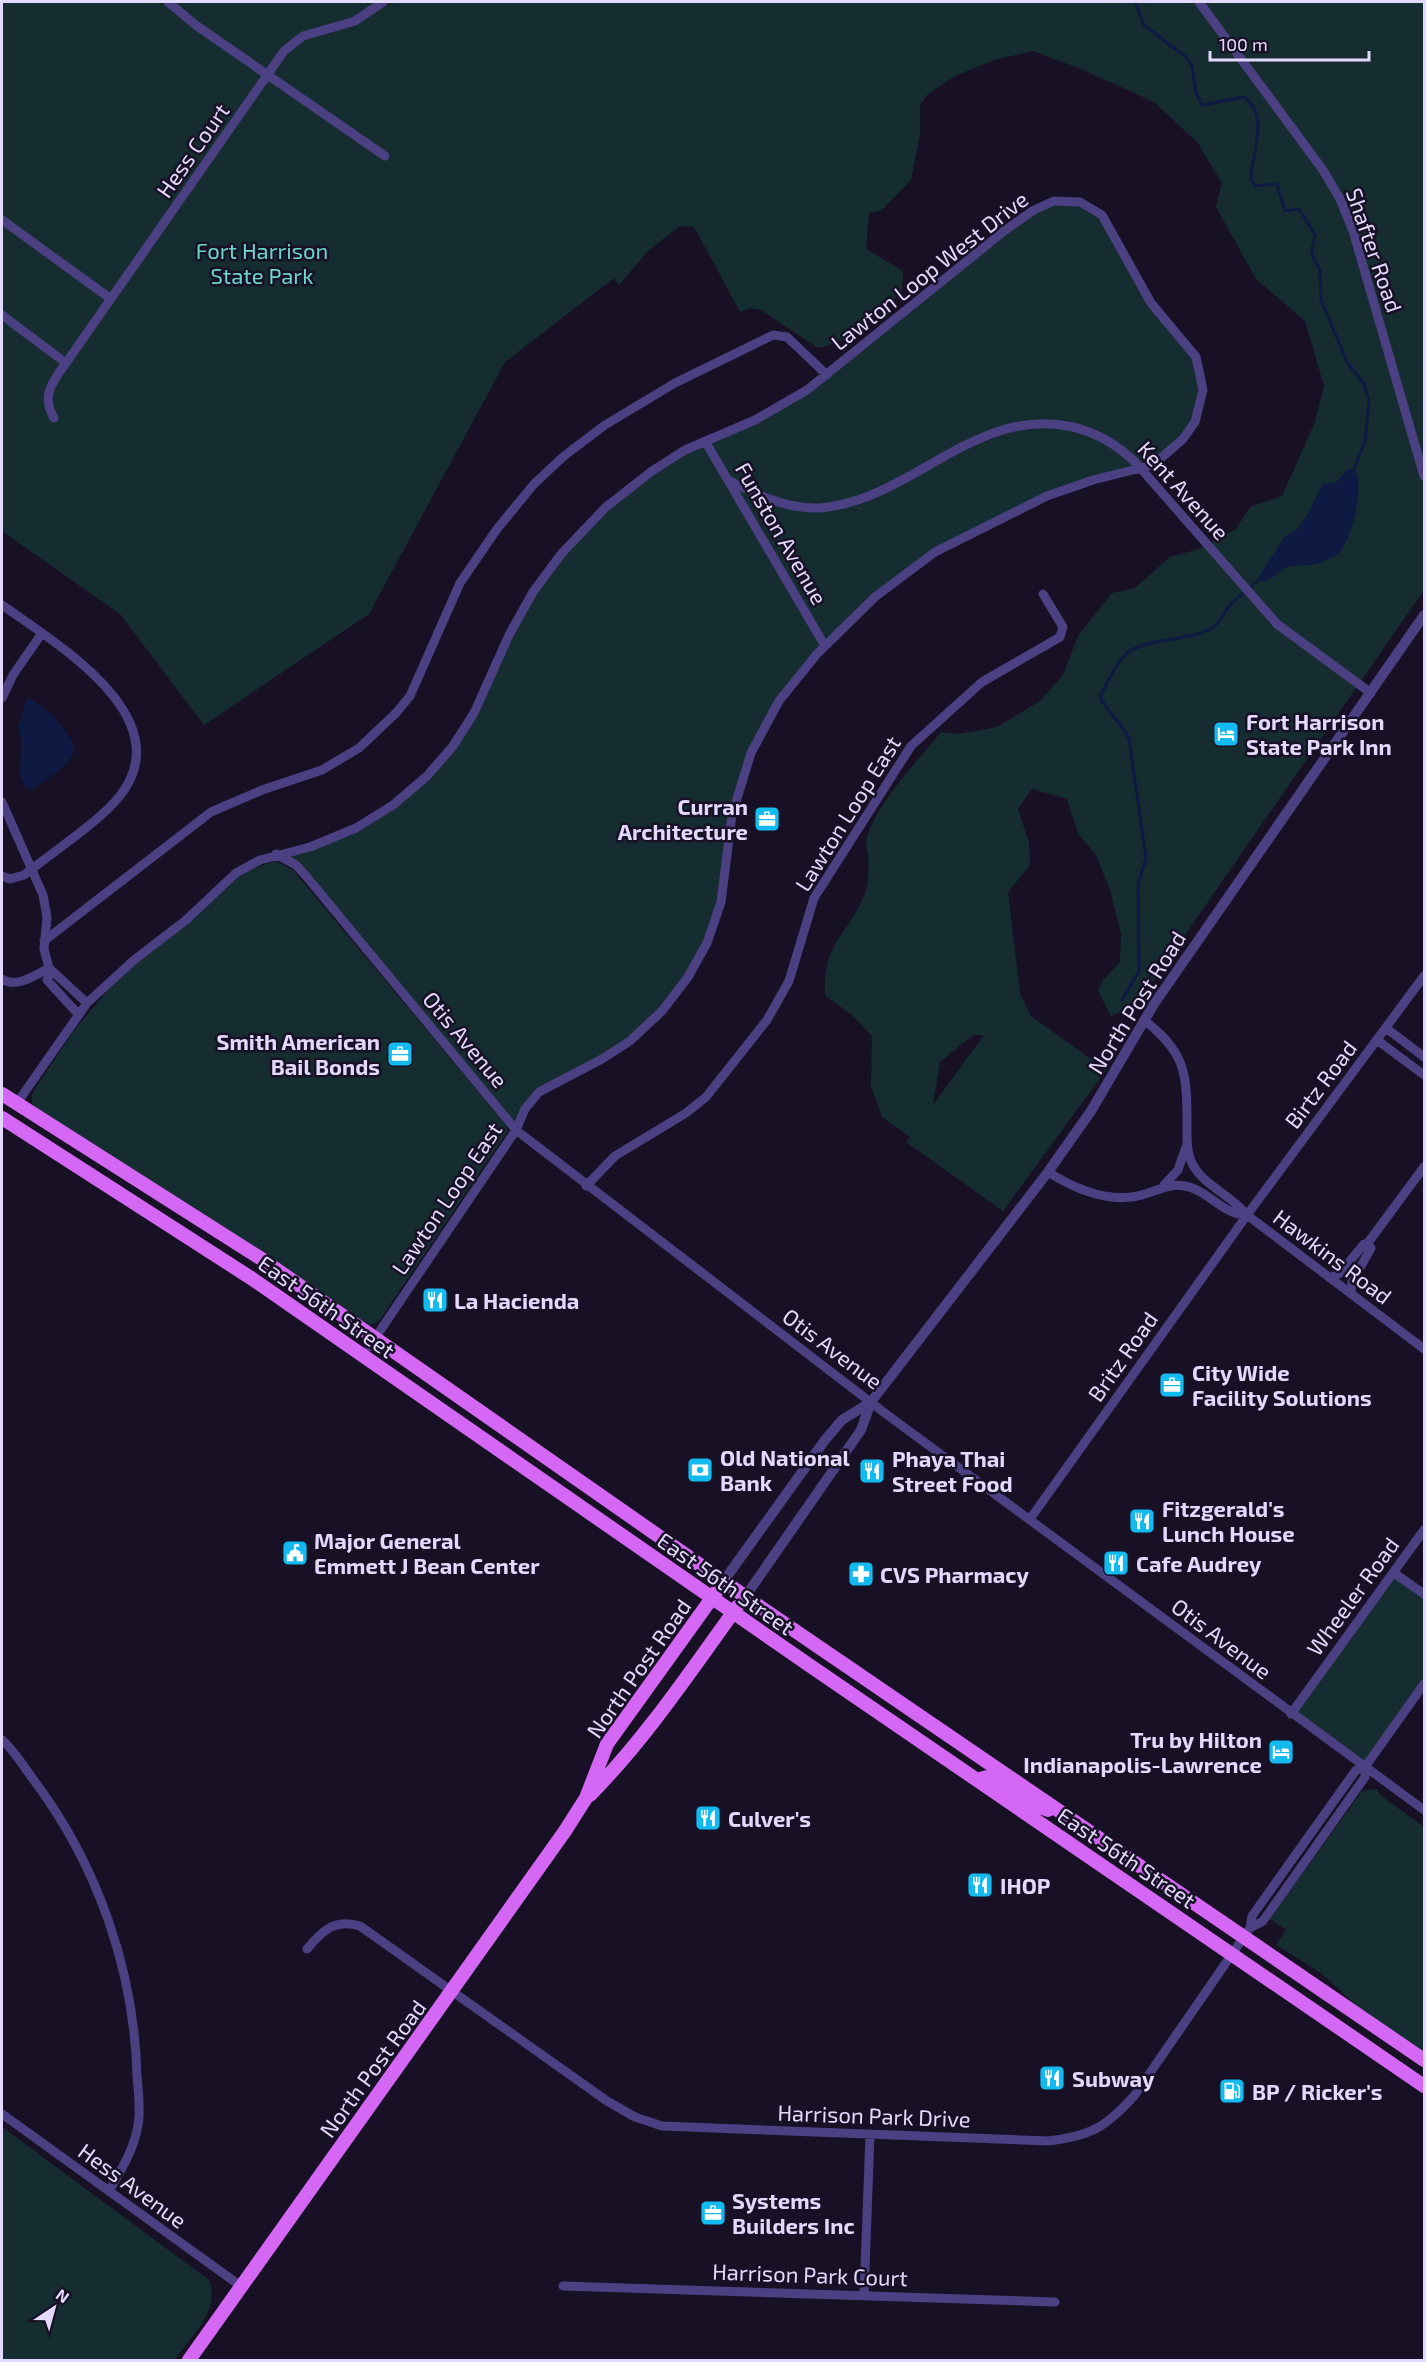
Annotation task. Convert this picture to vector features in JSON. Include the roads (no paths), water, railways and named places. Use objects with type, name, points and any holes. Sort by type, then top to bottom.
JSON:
[{"type":"main road","name":"East 56th Street","points":[[2,1094],[208,1224],[372,1342],[1056,1809],[1241,1940],[1345,2031],[1425,2086]]},
{"type":"main road","name":"East 56th Street","points":[[2,1118],[251,1278],[712,1599],[977,1780],[1241,1940],[1425,2060]]},
{"type":"main road","name":"North Post Road","points":[[586,1798],[607,1744],[723,1582]]},
{"type":"main road","name":"North Post Road","points":[[189,2361],[452,1994],[586,1798],[638,1744],[745,1597]]},
{"type":"main road","points":[[892,1722],[901,1721],[911,1724],[942,1744],[947,1744],[952,1739]]},
{"type":"main road","points":[[977,1780],[987,1776],[1029,1803],[1044,1809],[1056,1809]]},
{"type":"main road","points":[[1345,2031],[1425,2075]]},
{"type":"street","points":[[168,2],[197,26],[385,156]]},
{"type":"street","name":"Hess Court","points":[[66,363],[284,51],[299,38],[355,21],[383,2]]},
{"type":"street","name":"Shafter Road","points":[[1199,2],[1323,170],[1340,199],[1353,231],[1425,476]]},
{"type":"street","name":"Lawton Loop West Drive","points":[[17,1103],[87,1004],[126,967],[186,920],[236,873],[276,854],[310,847],[356,828],[393,805],[421,781],[446,754],[467,725],[518,617],[562,553],[599,513],[628,488],[676,456],[781,406],[827,375],[1024,217],[1054,201],[1080,202],[1102,216],[1149,299],[1189,348],[1201,372],[1202,401],[1192,428],[1160,460],[1141,469]]},
{"type":"street","points":[[2,220],[111,299]]},
{"type":"street","points":[[2,315],[66,363],[51,385],[48,395],[48,408],[54,418]]},
{"type":"street","name":"Lawton Loop West Drive","points":[[44,941],[212,812],[308,776],[341,761],[359,748],[398,711],[414,687],[450,600],[486,544],[534,484],[594,432],[675,382],[773,335],[788,337],[827,375]]},
{"type":"street","name":"Kent Avenue","points":[[729,480],[750,492],[783,504],[808,507],[847,504],[884,489],[996,430],[1020,424],[1045,423],[1079,429],[1103,438],[1126,453],[1229,572],[1285,631],[1371,693]]},
{"type":"street","name":"Funston Avenue","points":[[705,441],[825,646]]},
{"type":"street","name":"Lawton Loop East","points":[[372,1342],[516,1130],[525,1109],[539,1092],[602,1059],[630,1041],[662,1011],[688,977],[703,952],[717,916],[727,873],[732,815],[753,748],[785,692],[825,646],[891,584],[951,543],[1047,496],[1081,484],[1141,469]]},
{"type":"street","name":"Lawton Loop East","points":[[586,1186],[615,1155],[696,1106],[727,1073],[781,998],[791,975],[814,898],[911,746],[982,682],[1060,637],[1063,627],[1043,594]]},
{"type":"street","points":[[2,605],[95,673],[127,715],[136,751],[131,777],[117,800],[32,868],[16,878],[2,876]]},
{"type":"street","name":"North Post Road","points":[[723,1582],[825,1440],[842,1420],[870,1402],[1048,1172],[1111,1081],[1144,1020],[1425,615]]},
{"type":"street","points":[[2,698],[13,675],[42,633]]},
{"type":"street","points":[[2,802],[43,895],[46,916],[44,941],[50,970],[47,980],[78,1015]]},
{"type":"street","name":"Otis Avenue","points":[[276,854],[296,865],[306,876],[516,1130],[870,1402],[1291,1714],[1425,1810]]},
{"type":"street","points":[[2,978],[7,982],[17,982],[50,970],[59,975],[87,1004]]},
{"type":"street","name":"Birtz Road","points":[[1247,1215],[1425,976]]},
{"type":"street","name":"Hawkins Road","points":[[1144,1020],[1170,1043],[1184,1067],[1187,1084],[1187,1143],[1194,1167],[1240,1205],[1247,1215],[1425,1349]]},
{"type":"street","points":[[1386,1028],[1425,1057]]},
{"type":"street","points":[[1377,1040],[1425,1075]]},
{"type":"street","points":[[1164,1185],[1178,1170],[1187,1143]]},
{"type":"street","points":[[1330,1278],[1341,1274],[1364,1244],[1368,1244],[1425,1167]]},
{"type":"street","name":"Hawkins Road","points":[[1048,1172],[1073,1188],[1090,1194],[1135,1196],[1164,1185],[1195,1189],[1237,1216],[1247,1215]]},
{"type":"street","name":"Britz Road","points":[[1030,1519],[1247,1215]]},
{"type":"street","points":[[1351,1293],[1352,1282],[1371,1248],[1368,1244]]},
{"type":"street","name":"North Post Road","points":[[745,1597],[861,1430],[870,1402]]},
{"type":"street","name":"Wheeler Road","points":[[1291,1714],[1425,1530]]},
{"type":"street","points":[[1394,1573],[1425,1594]]},
{"type":"street","name":"Harrison Park Drive","points":[[307,1949],[329,1926],[339,1923],[355,1925],[607,2101],[653,2124],[671,2127],[1048,2141],[1090,2133],[1114,2118],[1134,2096],[1241,1940],[1263,1921],[1365,1778],[1365,1767],[1425,1684]]},
{"type":"street","points":[[2,1740],[48,1800],[69,1832],[109,1919],[130,1995],[136,2048],[139,2123],[132,2149],[109,2191]]},
{"type":"street","name":"Hess Avenue","points":[[2,2114],[242,2287]]},
{"type":"street","points":[[864,2295],[870,2135]]},
{"type":"street","name":"Harrison Park Court","points":[[563,2286],[1055,2302]]},
{"type":"water","points":[[1347,469],[1354,469],[1357,476],[1358,498],[1349,536],[1339,553],[1322,562],[1286,568],[1269,580],[1262,581],[1259,577],[1284,537],[1297,529],[1308,514],[1322,485],[1336,482]]},
{"type":"water","points":[[27,698],[55,718],[75,747],[64,766],[32,789],[25,787],[20,775],[21,741],[18,727]]},
{"type":"waterway","points":[[1135,2],[1144,25],[1187,58],[1192,66],[1196,93],[1202,105],[1244,97],[1252,105],[1256,114],[1258,135],[1251,179],[1255,186],[1277,184],[1285,211],[1299,209],[1315,235],[1311,253],[1320,270],[1321,300],[1347,362],[1364,384],[1369,400],[1365,441],[1354,469]]},
{"type":"waterway","points":[[1122,1000],[1139,971],[1138,884],[1146,858],[1129,739],[1100,696],[1120,660],[1132,650],[1154,642],[1202,633],[1212,628],[1232,603],[1260,579]]},
{"type":"place","name":"Fort Harrison State Park Inn","points":[[1226,734]]},
{"type":"place","name":"Curran Architecture","points":[[767,819]]},
{"type":"place","name":"Smith American Bail Bonds","points":[[400,1054]]},
{"type":"place","name":"La Hacienda","points":[[435,1300]]},
{"type":"place","name":"City Wide Facility Solutions","points":[[1172,1385]]},
{"type":"place","name":"Old National Bank","points":[[700,1470]]},
{"type":"place","name":"Phaya Thai Street Food","points":[[872,1471]]},
{"type":"place","name":"Fitzgerald's Lunch House","points":[[1142,1521]]},
{"type":"place","name":"Major General Emmett J Bean Center","points":[[295,1553]]},
{"type":"place","name":"Cafe Audrey","points":[[1116,1563]]},
{"type":"place","name":"CVS Pharmacy","points":[[861,1574]]},
{"type":"place","name":"Tru by Hilton Indianapolis-Lawrence","points":[[1281,1752]]},
{"type":"place","name":"Culver's","points":[[708,1818]]},
{"type":"place","name":"IHOP","points":[[980,1885]]},
{"type":"place","name":"Subway","points":[[1052,2078]]},
{"type":"place","name":"BP / Ricker's","points":[[1232,2091]]},
{"type":"place","name":"Systems Builders Inc","points":[[713,2213]]},
{"type":"park label","name":"Fort Harrison State Park","points":[[262,262]]}]
